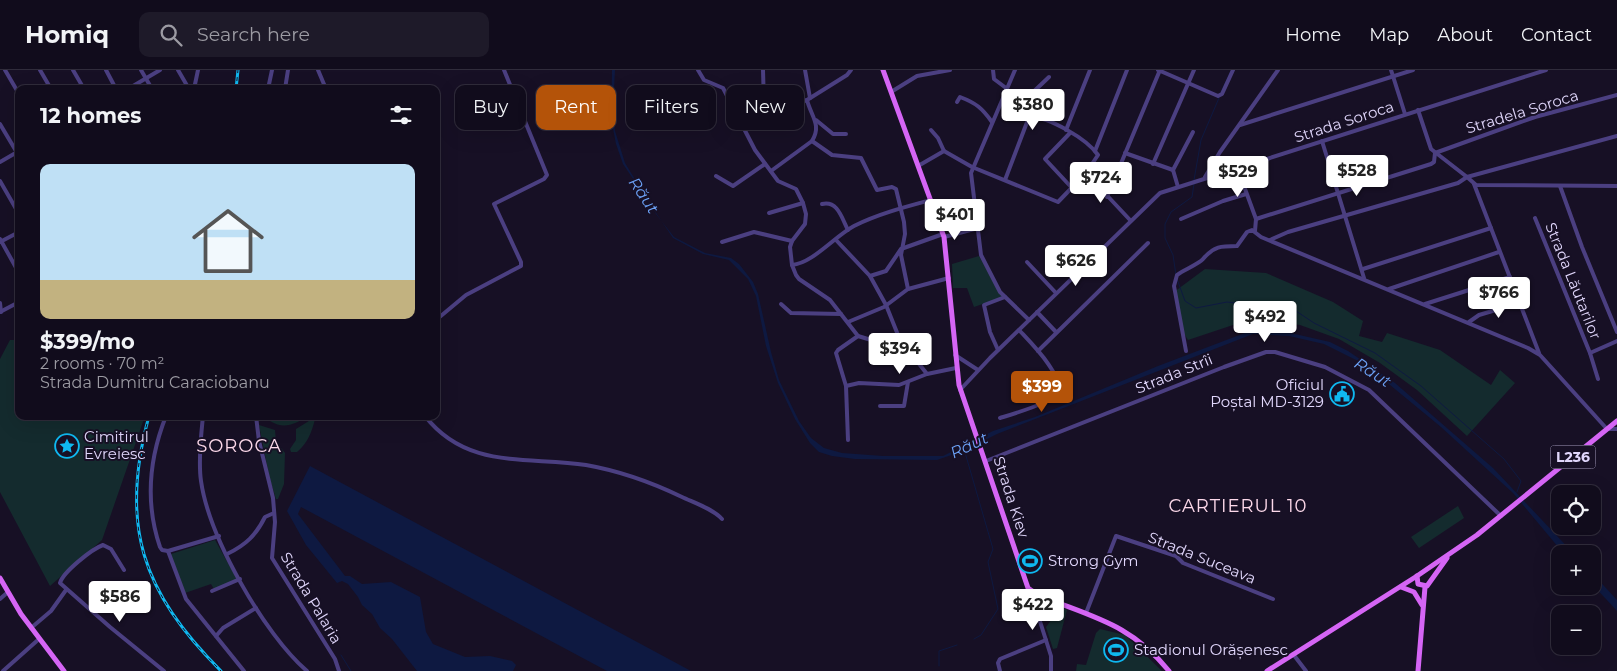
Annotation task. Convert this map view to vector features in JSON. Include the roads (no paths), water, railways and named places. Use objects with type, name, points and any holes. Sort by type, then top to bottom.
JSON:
[{"type":"main road","name":"Strada Kiev","points":[[883,70],[944,236],[956,368],[960,390],[1030,590]]},
{"type":"main road","name":"L236","points":[[1501,516],[1617,421]]},
{"type":"main road","points":[[1267,671],[1419,574],[1501,516]]},
{"type":"main road","points":[[1399,587],[1422,586],[1430,580],[1452,552]]},
{"type":"main road","points":[[1423,605],[1432,582],[1443,562]]},
{"type":"main road","points":[[1419,574],[1428,574],[1430,580]]},
{"type":"main road","points":[[1418,671],[1423,613],[1422,586],[1419,574]]},
{"type":"main road","points":[[0,578],[31,628],[64,671]]},
{"type":"main road","points":[[1399,587],[1414,592],[1423,605]]},
{"type":"main road","points":[[1030,590],[1040,596],[1086,613],[1126,631],[1169,671]]},
{"type":"street","points":[[5,70],[15,87]]},
{"type":"street","points":[[40,70],[49,85]]},
{"type":"street","points":[[73,70],[82,85]]},
{"type":"street","points":[[106,70],[114,85]]},
{"type":"street","points":[[141,70],[150,85]]},
{"type":"street","points":[[135,85],[160,70]]},
{"type":"street","points":[[178,70],[187,85]]},
{"type":"street","points":[[195,85],[198,70]]},
{"type":"street","points":[[269,85],[272,70]]},
{"type":"street","points":[[286,85],[288,70]]},
{"type":"street","points":[[318,70],[324,85]]},
{"type":"street","points":[[440,317],[466,296],[521,266],[521,262],[494,204],[544,179],[547,175],[504,70]]},
{"type":"street","points":[[698,70],[704,80],[723,88],[726,94]]},
{"type":"street","points":[[763,70],[763,85]]},
{"type":"street","points":[[771,171],[812,141],[816,131],[816,120],[808,99],[805,70]]},
{"type":"street","points":[[804,100],[847,75],[851,70]]},
{"type":"street","points":[[891,92],[917,76],[950,70]]},
{"type":"street","points":[[993,70],[994,79],[1006,88]]},
{"type":"street","points":[[1015,70],[972,166],[973,201],[981,255],[1005,297],[1029,320]]},
{"type":"street","points":[[1072,188],[1045,159],[1068,131],[1090,70]]},
{"type":"street","points":[[1094,151],[1127,70]]},
{"type":"street","points":[[1108,197],[1159,70],[1212,94],[1220,95],[1233,70]]},
{"type":"street","points":[[1153,164],[1194,70]]},
{"type":"street","points":[[1205,178],[1278,70]]},
{"type":"street","points":[[1391,70],[1405,114]]},
{"type":"street","points":[[1240,125],[1413,70]]},
{"type":"street","name":"Strada Soroca","points":[[960,390],[1153,197],[1190,182],[1532,72],[1546,70]]},
{"type":"street","points":[[1005,180],[1029,117],[1029,96],[1049,78]]},
{"type":"street","points":[[321,85],[322,81]]},
{"type":"street","name":"Stradela Sorocа","points":[[1435,152],[1535,117],[1617,95]]},
{"type":"street","points":[[957,102],[960,97],[976,104],[992,122]]},
{"type":"street","points":[[1418,110],[1429,145],[1474,184],[1540,355]]},
{"type":"street","points":[[931,130],[938,138],[944,151],[972,166],[1056,202],[1060,202],[1098,158],[1094,151],[1068,131],[1045,119],[1029,117]]},
{"type":"street","points":[[816,120],[832,134],[846,134]]},
{"type":"street","points":[[0,124],[15,148]]},
{"type":"street","points":[[744,130],[765,164],[781,183],[796,189],[803,203],[806,214],[805,224],[792,241],[792,266],[799,279],[824,295],[858,336],[904,350]]},
{"type":"street","points":[[1178,186],[1173,170],[1193,132]]},
{"type":"street","points":[[1270,240],[1281,235],[1458,183],[1467,177],[1617,136]]},
{"type":"street","points":[[812,141],[832,155],[861,158],[876,189],[879,191],[894,188],[901,208],[905,234],[901,249],[901,259],[908,289]]},
{"type":"street","points":[[1322,141],[1364,278]]},
{"type":"street","points":[[918,166],[944,151]]},
{"type":"street","points":[[1256,219],[1431,164],[1434,162],[1435,152]]},
{"type":"street","points":[[1125,153],[1173,170]]},
{"type":"street","points":[[0,162],[15,154]]},
{"type":"street","points":[[716,176],[733,186],[765,164]]},
{"type":"street","points":[[1237,167],[1256,219],[1255,231],[1260,237],[1364,278],[1528,348],[1540,355],[1607,429],[1617,429]]},
{"type":"street","points":[[1086,173],[1130,220]]},
{"type":"street","points":[[0,181],[15,207]]},
{"type":"street","points":[[1474,184],[1617,186]]},
{"type":"street","points":[[1560,186],[1582,247],[1617,332]]},
{"type":"street","points":[[1181,219],[1223,201],[1246,194]]},
{"type":"street","points":[[792,266],[836,240],[848,230],[901,208],[931,200]]},
{"type":"street","points":[[822,204],[827,202],[836,206],[848,230]]},
{"type":"street","points":[[769,213],[803,203]]},
{"type":"street","name":"Strada Lăutarilor","points":[[1535,218],[1590,353],[1598,379]]},
{"type":"street","points":[[870,276],[886,271],[901,249],[978,228]]},
{"type":"street","points":[[1362,269],[1491,228]]},
{"type":"street","points":[[1186,351],[1174,286],[1177,276],[1203,260],[1206,254],[1225,245],[1237,246],[1247,232],[1255,231]]},
{"type":"street","points":[[722,242],[754,232],[792,241]]},
{"type":"street","points":[[15,234],[0,241],[15,266]]},
{"type":"street","points":[[836,240],[870,276],[886,305],[904,350],[927,374]]},
{"type":"street","points":[[1038,351],[1148,243]]},
{"type":"street","points":[[1389,289],[1499,252]]},
{"type":"street","points":[[1028,262],[1056,293]]},
{"type":"street","points":[[848,322],[886,305],[908,289],[949,278]]},
{"type":"street","points":[[1425,304],[1510,278]]},
{"type":"street","points":[[998,350],[990,332],[984,305],[1005,297]]},
{"type":"street","points":[[0,303],[1,312],[15,304]]},
{"type":"street","points":[[1469,322],[1479,315],[1519,303]]},
{"type":"street","points":[[781,304],[790,314],[841,314]]},
{"type":"street","points":[[1037,312],[1056,332]]},
{"type":"street","points":[[1000,418],[1052,398],[1058,393],[1059,386],[1054,372],[1038,351],[1018,330]]},
{"type":"street","points":[[848,440],[846,386],[837,352],[858,336]]},
{"type":"street","name":"Strada Lăutarilor","points":[[1590,353],[1617,342]]},
{"type":"street","name":"Strada Strîi","points":[[986,461],[1224,366],[1266,352],[1274,352],[1325,367],[1369,390],[1501,516]]},
{"type":"street","points":[[955,354],[978,370]]},
{"type":"street","points":[[846,386],[884,383],[895,385],[927,374],[956,368]]},
{"type":"street","points":[[880,406],[904,406],[908,382]]},
{"type":"street","points":[[165,420],[153,464],[149,493],[156,536],[162,550],[168,551],[219,536]]},
{"type":"street","points":[[203,420],[201,481],[219,536],[256,608],[283,645],[307,671]]},
{"type":"street","name":"Strada Palaria","points":[[256,420],[274,513],[272,558],[334,659],[339,671]]},
{"type":"street","points":[[428,420],[447,438],[475,452],[522,462],[578,464],[620,472],[670,491],[722,519]]},
{"type":"street","points":[[227,554],[242,547],[255,535],[265,517],[274,513]]},
{"type":"street","name":"Strada Suceava","points":[[1086,613],[1116,536],[1176,556],[1183,563],[1273,598]]},
{"type":"street","points":[[124,570],[111,549],[103,545],[93,550],[66,573],[60,582],[65,589],[164,671]]},
{"type":"street","points":[[168,551],[186,599],[244,671]]},
{"type":"street","points":[[212,591],[240,579]]},
{"type":"street","points":[[31,628],[51,611],[65,589]]},
{"type":"street","name":"Strada Kiev","points":[[1030,590],[1051,656],[1052,671]]},
{"type":"street","points":[[0,599],[8,592]]},
{"type":"street","points":[[216,636],[223,628],[256,608]]},
{"type":"street","points":[[3,671],[39,639]]},
{"type":"street","points":[[1000,671],[998,663],[1000,659],[1046,640]]},
{"type":"street","points":[[1293,654],[1306,671]]},
{"type":"street","points":[[1276,665],[1279,671]]},
{"type":"water","points":[[612,70],[615,70],[614,85],[612,85]]},
{"type":"water","points":[[613,130],[615,130],[625,163],[649,202],[623,164]]},
{"type":"water","name":"Răut","points":[[662,221],[674,237],[705,253],[731,258],[739,264],[753,282],[758,294],[779,380],[799,421],[811,438],[824,448],[842,453],[883,456],[943,456],[993,431],[1035,417],[1158,366],[1250,331],[1273,329],[1330,342],[1348,351],[1395,383],[1493,468],[1551,530],[1551,535],[1556,535],[1566,545],[1556,545],[1513,493],[1441,427],[1384,380],[1356,360],[1324,344],[1289,336],[1253,334],[997,434],[963,451],[937,460],[855,459],[819,452],[810,443],[795,419],[778,383],[766,346],[756,296],[748,279],[729,260],[703,254],[673,238]]},
{"type":"water","points":[[310,466],[691,671],[607,671],[301,507],[298,514],[345,576],[350,576],[362,584],[391,582],[420,597],[426,632],[433,644],[465,657],[490,656],[512,661],[516,665],[513,671],[417,671],[392,639],[380,628],[372,614],[362,605],[348,584],[342,581],[337,583],[306,545],[287,511]]},
{"type":"water","points":[[1601,583],[1617,600],[1617,611],[1601,594]]},
{"type":"waterway","points":[[1221,92],[1231,71]]},
{"type":"waterway","points":[[1194,180],[1201,140],[1219,98]]},
{"type":"waterway","points":[[1176,275],[1173,255],[1165,238],[1165,224],[1171,212],[1192,197],[1194,184]]},
{"type":"waterway","name":"Răut","points":[[1177,279],[1185,301],[1196,308],[1227,302],[1235,303],[1244,308],[1277,305],[1293,309],[1314,323],[1375,353],[1421,386],[1504,459],[1521,481],[1517,492]]},
{"type":"waterway","name":"Răut","points":[[964,449],[993,549],[988,562],[998,609],[981,635],[974,639]]},
{"type":"waterway","points":[[939,666],[939,651],[957,645]]},
{"type":"waterway","points":[[341,655],[351,671]]},
{"type":"railway","points":[[236,85],[238,70]]},
{"type":"railway","points":[[148,420],[140,455],[136,491],[138,524],[144,555],[156,584],[172,613],[194,642],[221,671]]},
{"type":"place","name":"Oficiul Poștal MD-3129","points":[[1342,394]]},
{"type":"place","name":"Cimitirul Evreiesc","points":[[67,446]]},
{"type":"place","name":"Strong Gym","points":[[1030,561]]},
{"type":"place","name":"Stadionul Orășenesc","points":[[1116,650]]},
{"type":"district","name":"SOROCA","points":[[239,446]]},
{"type":"district","name":"CARTIERUL 10","points":[[1238,506]]}]
